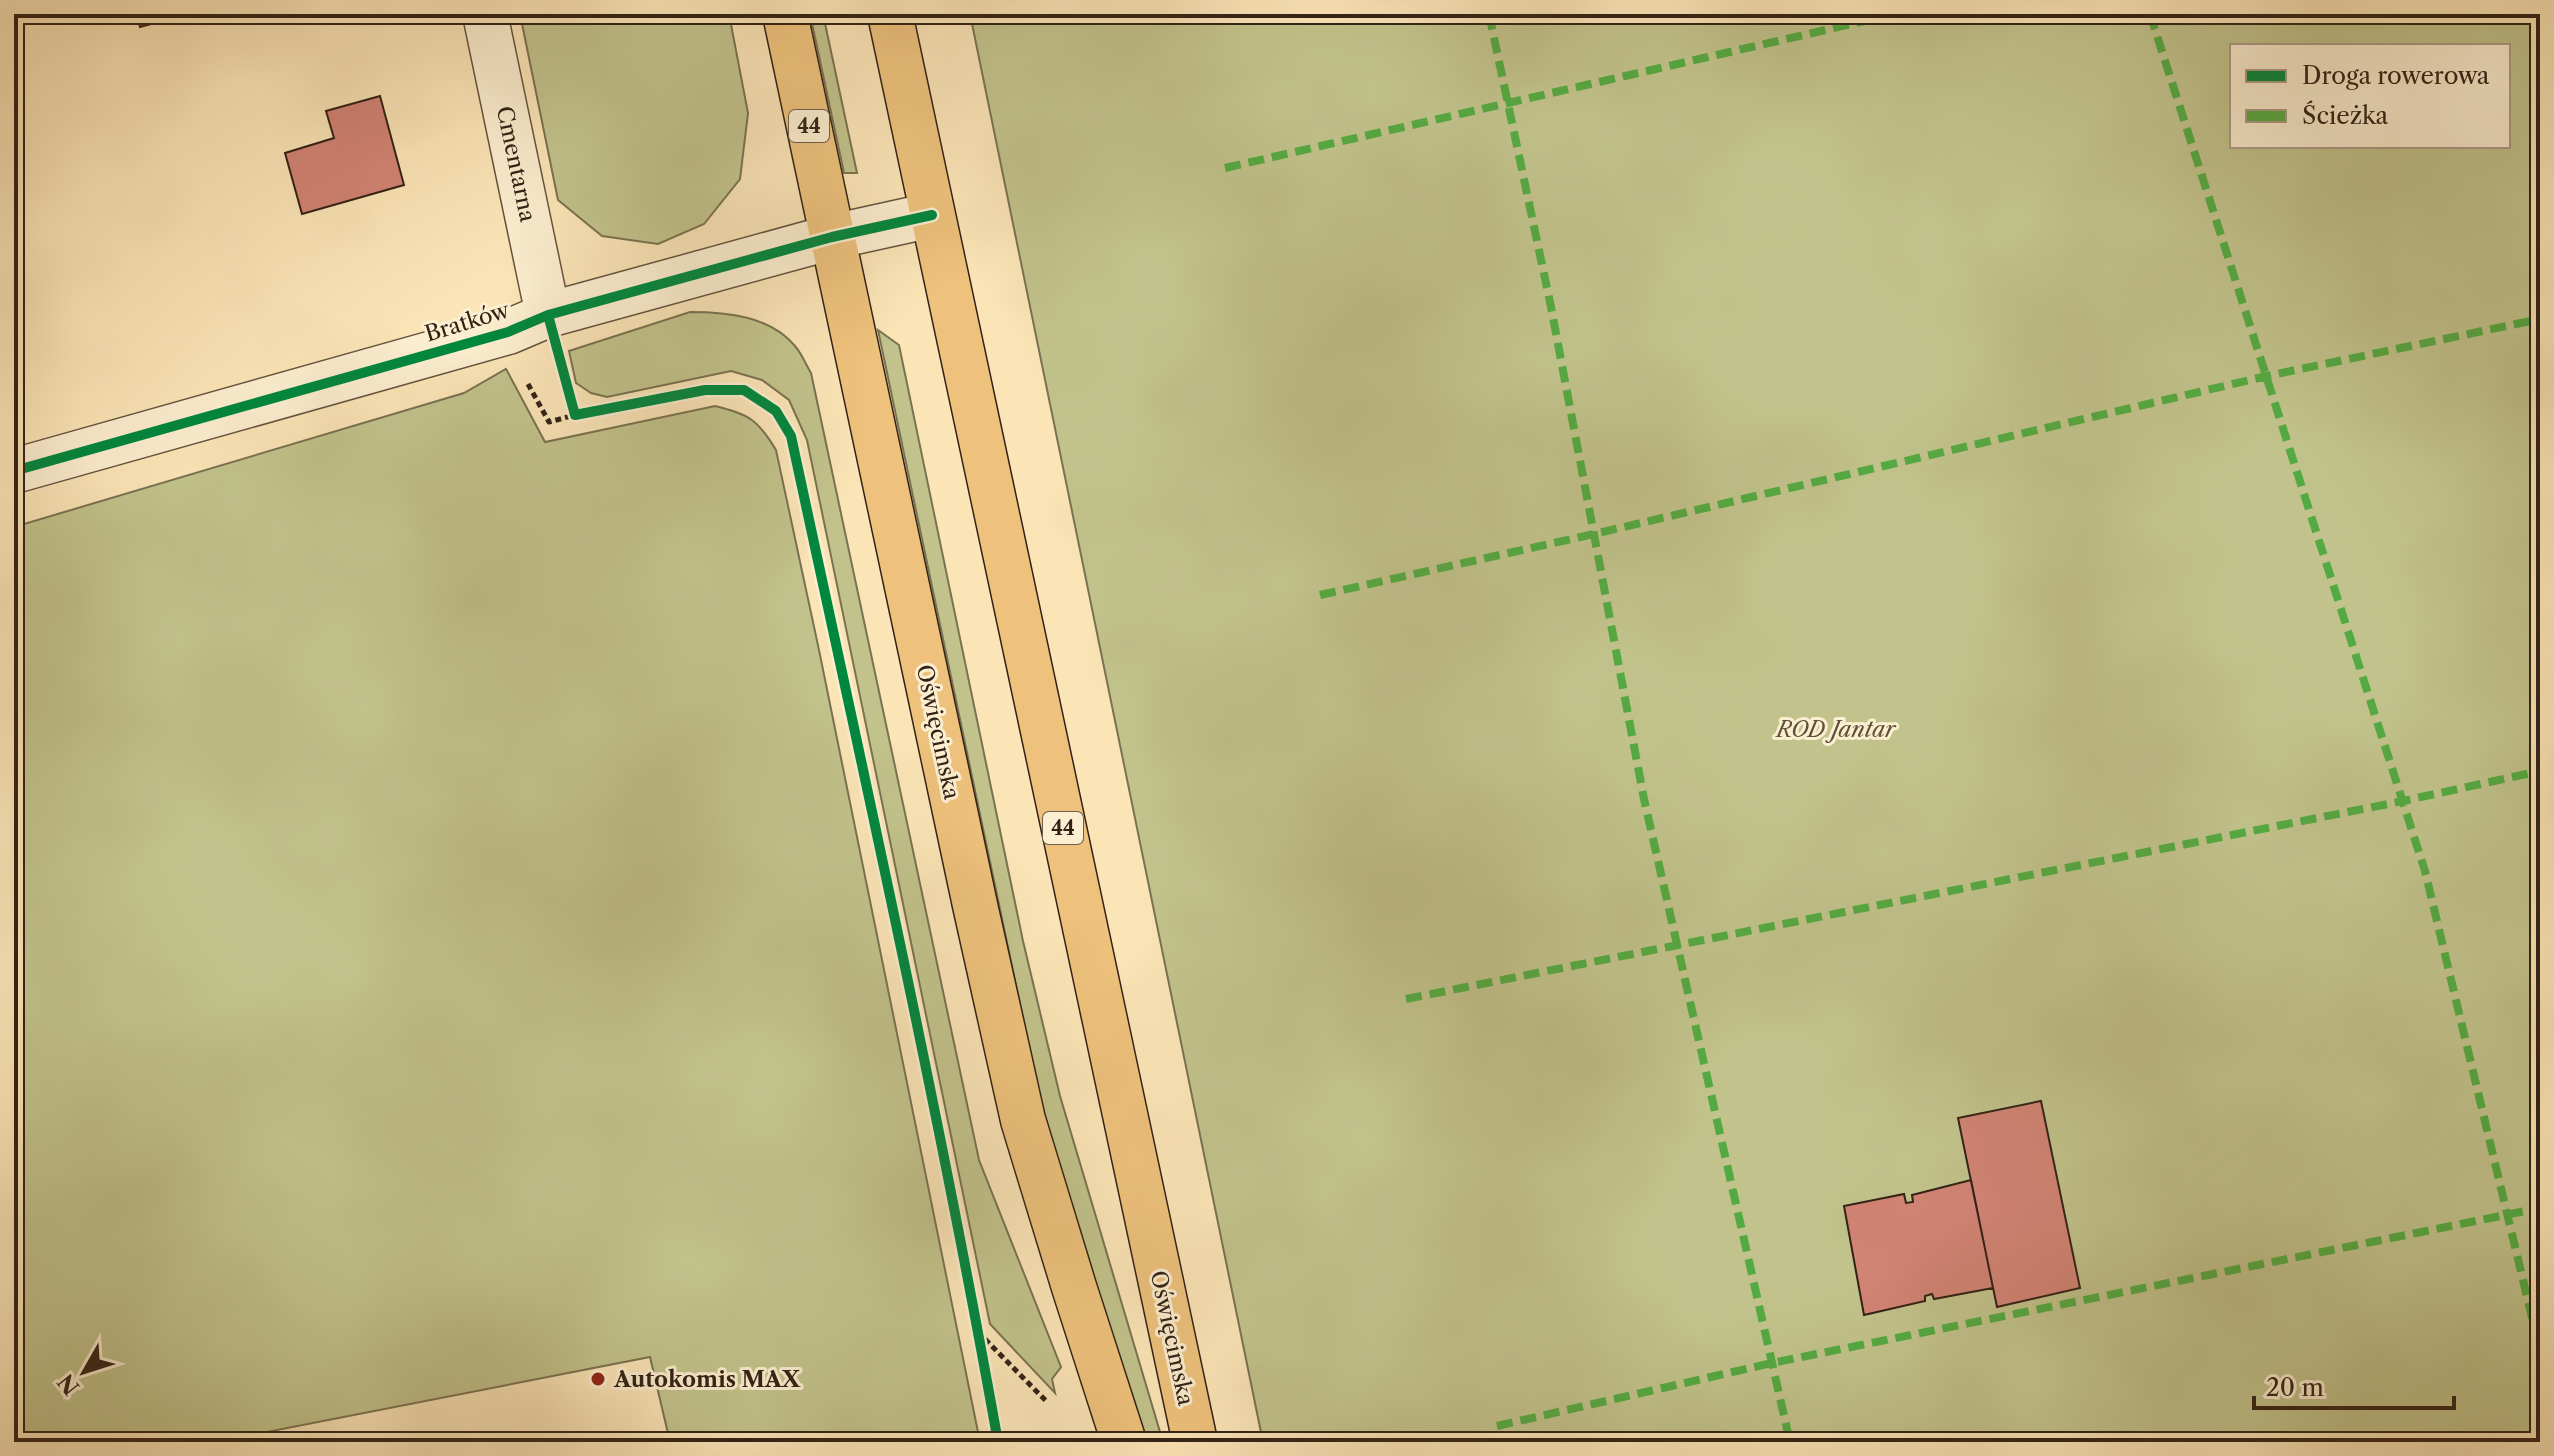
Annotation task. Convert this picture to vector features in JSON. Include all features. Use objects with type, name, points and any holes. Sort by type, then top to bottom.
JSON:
[{"type":"main road","name":"Oświęcimska","points":[[785,14],[1023,1120],[1124,1442]]},
{"type":"main road","name":"Oświęcimska","points":[[890,14],[1195,1442]]},
{"type":"street","name":"Cmentarna","points":[[485,14],[548,315]]},
{"type":"street","name":"Bratków","points":[[14,471],[508,332],[548,315],[832,237],[932,215]]},
{"type":"path","points":[[571,401],[575,415]]},
{"type":"path","points":[[978,1332],[981,1348]]},
{"type":"path","points":[[978,1332],[1058,1413]]},
{"type":"green space","points":[[520,14],[729,14],[748,113],[740,179],[704,224],[658,244],[602,236],[558,200]]},
{"type":"green space","points":[[810,14],[823,14],[857,173],[844,173]]},
{"type":"green space","name":"ROD Jantar","points":[[970,14],[2540,14],[2540,1442],[1263,1442]]},
{"type":"green space","points":[[690,312],[733,315],[773,328],[795,346],[811,373],[979,1160],[1061,1367],[1052,1379],[1055,1393],[990,1324],[807,440],[789,400],[762,380],[731,371],[607,397],[591,393],[576,383],[569,351]]},
{"type":"green space","points":[[878,330],[899,345],[1023,941],[1060,1096],[1163,1442],[1146,1442],[1080,1237],[1040,1099]]},
{"type":"green space","points":[[506,369],[545,442],[715,406],[752,420],[776,450],[979,1437],[951,1442],[670,1442],[650,1357],[216,1442],[14,1442],[14,527],[464,393]]},
{"type":"building","points":[[14,14],[62,14],[14,27]]},
{"type":"building","points":[[137,14],[188,14],[140,27]]},
{"type":"building","points":[[380,96],[404,185],[302,214],[285,153],[334,138],[326,111]]},
{"type":"building","points":[[2041,1101],[2080,1288],[1997,1307],[1958,1118]]},
{"type":"building","points":[[1971,1180],[1993,1288],[1934,1299],[1932,1294],[1925,1296],[1925,1301],[1864,1315],[1844,1206],[1904,1194],[1906,1203],[1913,1202],[1912,1195]]},
{"type":"marked path","points":[[1489,14],[1551,307],[1644,799],[1790,1442]]},
{"type":"marked path","points":[[1225,168],[1895,14]]},
{"type":"marked path","points":[[2150,14],[2425,871],[2540,1351]]},
{"type":"marked path","points":[[1320,595],[2267,376],[2540,319]]},
{"type":"marked path","points":[[1406,999],[2403,801],[2540,771]]},
{"type":"marked path","points":[[1497,1426],[1772,1363],[2540,1208]]},
{"type":"cycle path","points":[[14,471],[508,332],[548,315],[832,237],[932,215]]},
{"type":"cycle path","points":[[548,315],[575,415],[705,390],[744,390],[776,411],[791,436],[925,1064],[998,1442]]},
{"type":"place","name":"Autokomis MAX","points":[[598,1379]]}]
